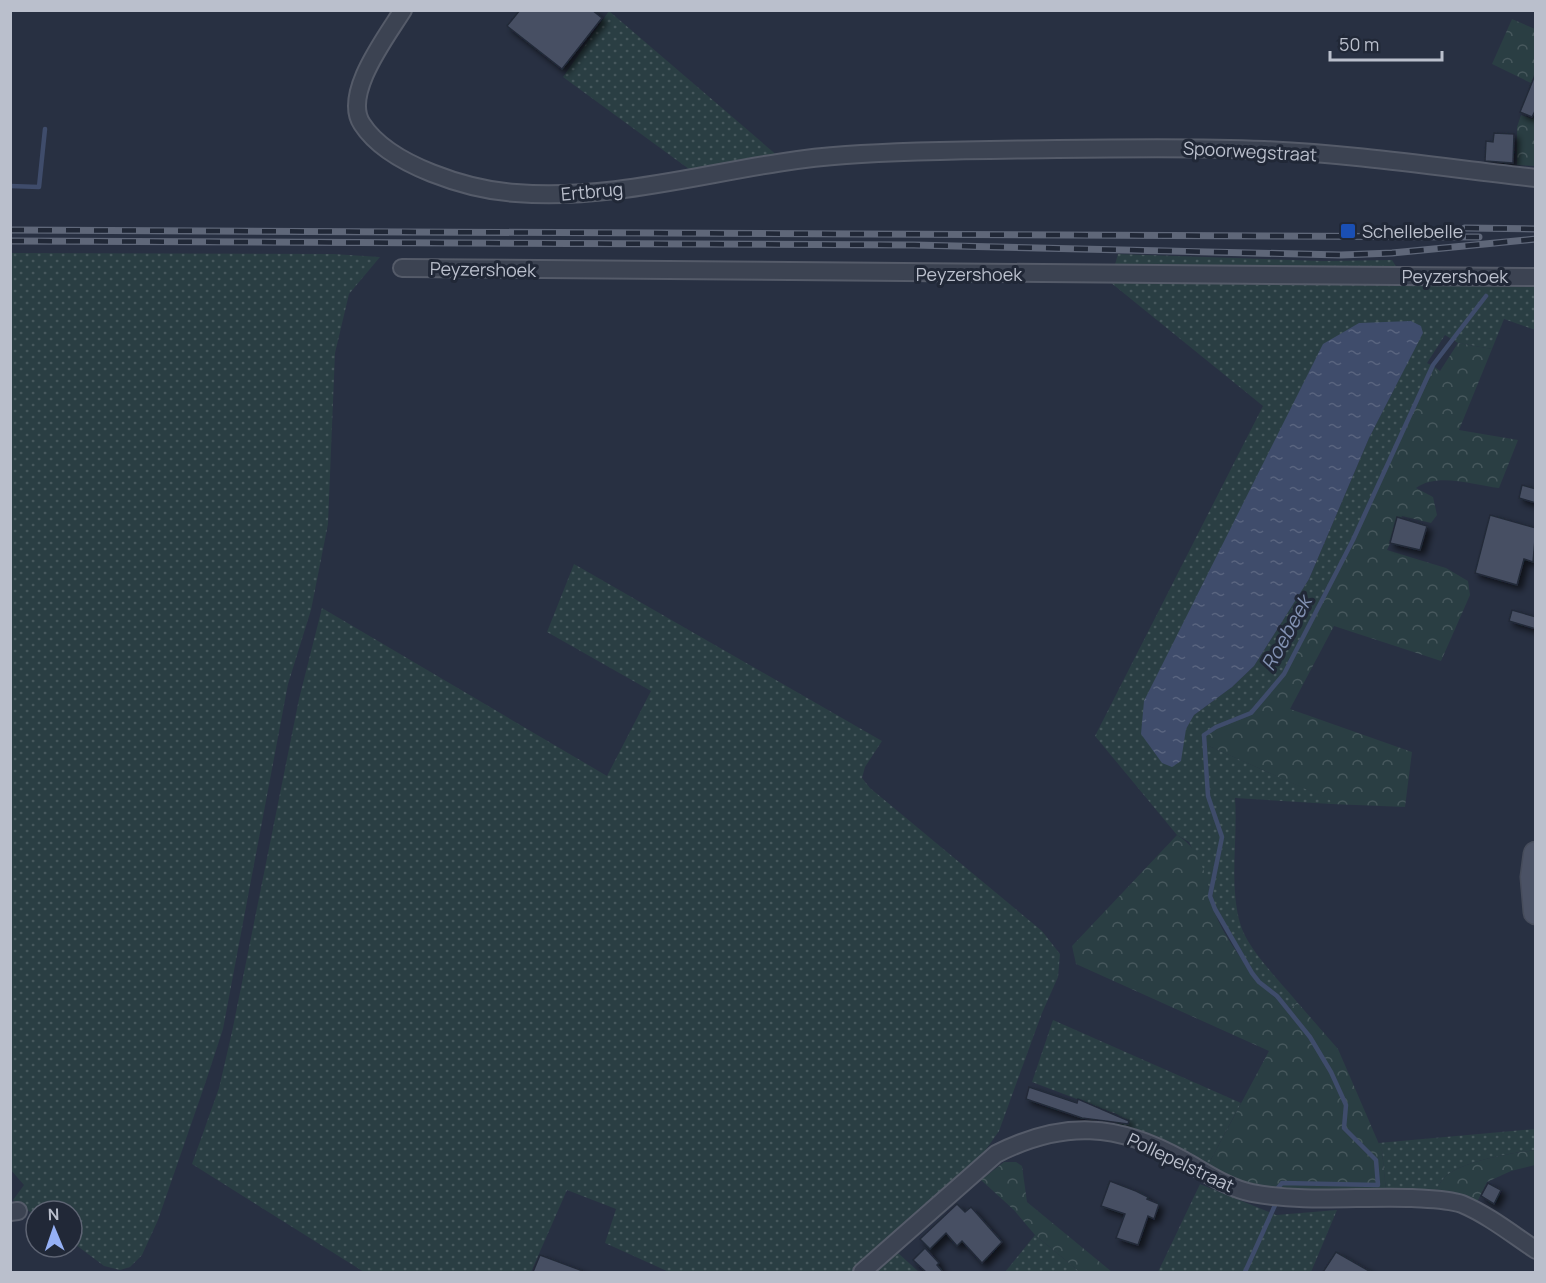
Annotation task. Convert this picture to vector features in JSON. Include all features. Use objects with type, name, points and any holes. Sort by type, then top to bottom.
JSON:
[{"type":"street","name":"Ertbrug","points":[[403,10],[369,66],[362,83],[358,98],[359,119],[378,141],[409,161],[477,188],[519,194],[578,193],[642,186],[814,158],[964,150]]},
{"type":"street","name":"Spoorwegstraat","points":[[964,150],[1173,148],[1265,150],[1536,178]]},
{"type":"street","name":"Peyzershoek","points":[[402,268],[1536,277]]},
{"type":"street","points":[[1536,854],[1533,877],[1536,912]]},
{"type":"street","name":"Pollepelstraat","points":[[862,1272],[996,1154],[1019,1142],[1050,1133],[1080,1129],[1113,1132],[1142,1140],[1237,1190],[1275,1197],[1375,1196],[1460,1203],[1536,1250]]},
{"type":"green space","points":[[609,11],[779,157],[693,172],[563,77]]},
{"type":"green space","points":[[1512,19],[1535,29],[1535,85],[1492,64]]},
{"type":"green space","points":[[1535,114],[1535,166],[1517,165],[1517,127],[1521,115],[1533,119]]},
{"type":"green space","points":[[10,253],[333,254],[380,257],[349,294],[335,353],[328,524],[311,610],[288,684],[223,1029],[158,1220],[142,1255],[130,1267],[120,1270],[104,1266],[84,1251],[84,1199],[24,1199],[24,1208],[13,1200],[24,1185],[10,1169]]},
{"type":"green space","points":[[1118,254],[1323,261],[1392,260],[1406,282],[1535,284],[1535,330],[1504,319],[1492,349],[1458,343],[1445,335],[1427,363],[1436,368],[1406,423],[1325,597],[1284,674],[1251,713],[1216,727],[1209,746],[1331,800],[1331,804],[1235,798],[1234,877],[1240,923],[1249,943],[1297,1002],[1292,1008],[1283,1006],[1250,972],[1215,913],[1212,894],[1189,842],[1177,835],[1095,736],[1263,406],[1110,282]],"holes":[[[1411,321],[1422,334],[1369,438],[1309,579],[1254,666],[1232,687],[1194,715],[1186,729]]]},
{"type":"green space","points":[[1458,343],[1492,349],[1459,430],[1518,440],[1499,488],[1445,480],[1425,483],[1416,488],[1433,497],[1437,515],[1431,523],[1402,516],[1387,550],[1446,568],[1468,581],[1470,595],[1441,661],[1334,626],[1290,709],[1412,752],[1405,807],[1331,804],[1330,800],[1209,746],[1204,735],[1216,727],[1251,713],[1284,674],[1325,597],[1406,423],[1436,368],[1440,371]]},
{"type":"green space","points":[[574,564],[882,741],[865,767],[862,778],[870,788],[1042,931],[1060,954],[1058,977],[1042,1013],[999,1131],[978,1161],[853,1272],[669,1272],[605,1243],[616,1209],[567,1190],[531,1272],[364,1272],[192,1164],[219,1088],[299,699],[322,608],[607,776],[651,691],[547,632]]},
{"type":"green space","points":[[1177,835],[1186,842],[1199,859],[1219,922],[1247,966],[1271,994],[1283,1004],[1292,1008],[1297,1002],[1338,1049],[1382,1151],[1386,1191],[1269,1191],[1236,1182],[1207,1167],[1269,1051],[1076,964],[1072,946]]},
{"type":"green space","points":[[1053,1020],[1241,1103],[1207,1167],[1159,1137],[1115,1125],[1119,1115],[1032,1082]]},
{"type":"green space","points":[[1535,1129],[1535,1150],[1474,1162],[1462,1167],[1444,1178],[1434,1194],[1386,1191],[1382,1151],[1378,1143]]},
{"type":"green space","points":[[1535,1150],[1535,1165],[1511,1171],[1487,1182],[1476,1204],[1434,1194],[1444,1178],[1462,1167],[1474,1162]]},
{"type":"green space","points":[[1004,1162],[1016,1162],[1022,1166],[1027,1202],[1112,1272],[1080,1272],[1035,1235],[1014,1210],[981,1180]]},
{"type":"green space","points":[[1200,1184],[1276,1215],[1337,1210],[1311,1272],[1158,1272]]},
{"type":"green space","points":[[1035,1235],[1080,1272],[1005,1272]]},
{"type":"green space","points":[[898,1253],[919,1272],[877,1272]]},
{"type":"water","points":[[1411,321],[1421,326],[1423,333],[1369,438],[1309,579],[1254,666],[1232,687],[1194,715],[1186,729],[1181,761],[1172,767],[1162,763],[1141,734],[1144,701],[1323,344],[1359,323]]},
{"type":"building","points":[[520,10],[592,10],[602,18],[562,69],[507,26]]},
{"type":"building","points":[[1535,75],[1536,109],[1532,117],[1520,112]]},
{"type":"building","points":[[1494,133],[1514,134],[1513,163],[1485,161],[1486,141],[1493,142]]},
{"type":"building","points":[[1522,485],[1536,489],[1536,503],[1519,498]]},
{"type":"building","points":[[1490,515],[1536,528],[1533,562],[1524,559],[1517,585],[1475,573]]},
{"type":"building","points":[[1397,517],[1427,526],[1420,550],[1390,543]]},
{"type":"building","points":[[1512,610],[1536,617],[1536,629],[1509,621]]},
{"type":"building","points":[[1029,1087],[1077,1103],[1078,1099],[1129,1121],[1128,1124],[1082,1118],[1026,1099]]},
{"type":"building","points":[[1110,1181],[1136,1191],[1159,1204],[1154,1219],[1148,1216],[1138,1245],[1116,1238],[1125,1214],[1101,1206]]},
{"type":"building","points":[[1488,1183],[1501,1190],[1494,1204],[1481,1196]]},
{"type":"building","points":[[957,1204],[965,1212],[971,1207],[1002,1242],[982,1263],[962,1241],[957,1246],[946,1233],[930,1249],[920,1239]]},
{"type":"building","points":[[925,1248],[939,1263],[937,1265],[943,1272],[926,1272],[913,1260]]},
{"type":"building","points":[[1336,1252],[1371,1272],[1323,1272]]},
{"type":"building","points":[[540,1255],[583,1271],[583,1272],[533,1272]]},
{"type":"waterway","points":[[10,186],[39,187],[45,129]]},
{"type":"waterway","name":"Roebeek","points":[[1277,1189],[1282,1183],[1378,1185],[1376,1160],[1344,1128],[1346,1105],[1331,1072],[1310,1037],[1277,996],[1259,982],[1252,973],[1215,909],[1210,896],[1222,837],[1208,796],[1204,735],[1216,727],[1251,713],[1284,674],[1353,540],[1433,365],[1486,296]]},
{"type":"waterway","name":"Roebeek","points":[[1245,1272],[1276,1203]]},
{"type":"railway","points":[[1465,228],[1536,229]]},
{"type":"railway","points":[[10,230],[1479,237]]},
{"type":"railway","points":[[10,241],[914,245],[1341,255],[1392,253],[1536,239]]},
{"type":"place","name":"Schellebelle","points":[[1348,231]]}]
